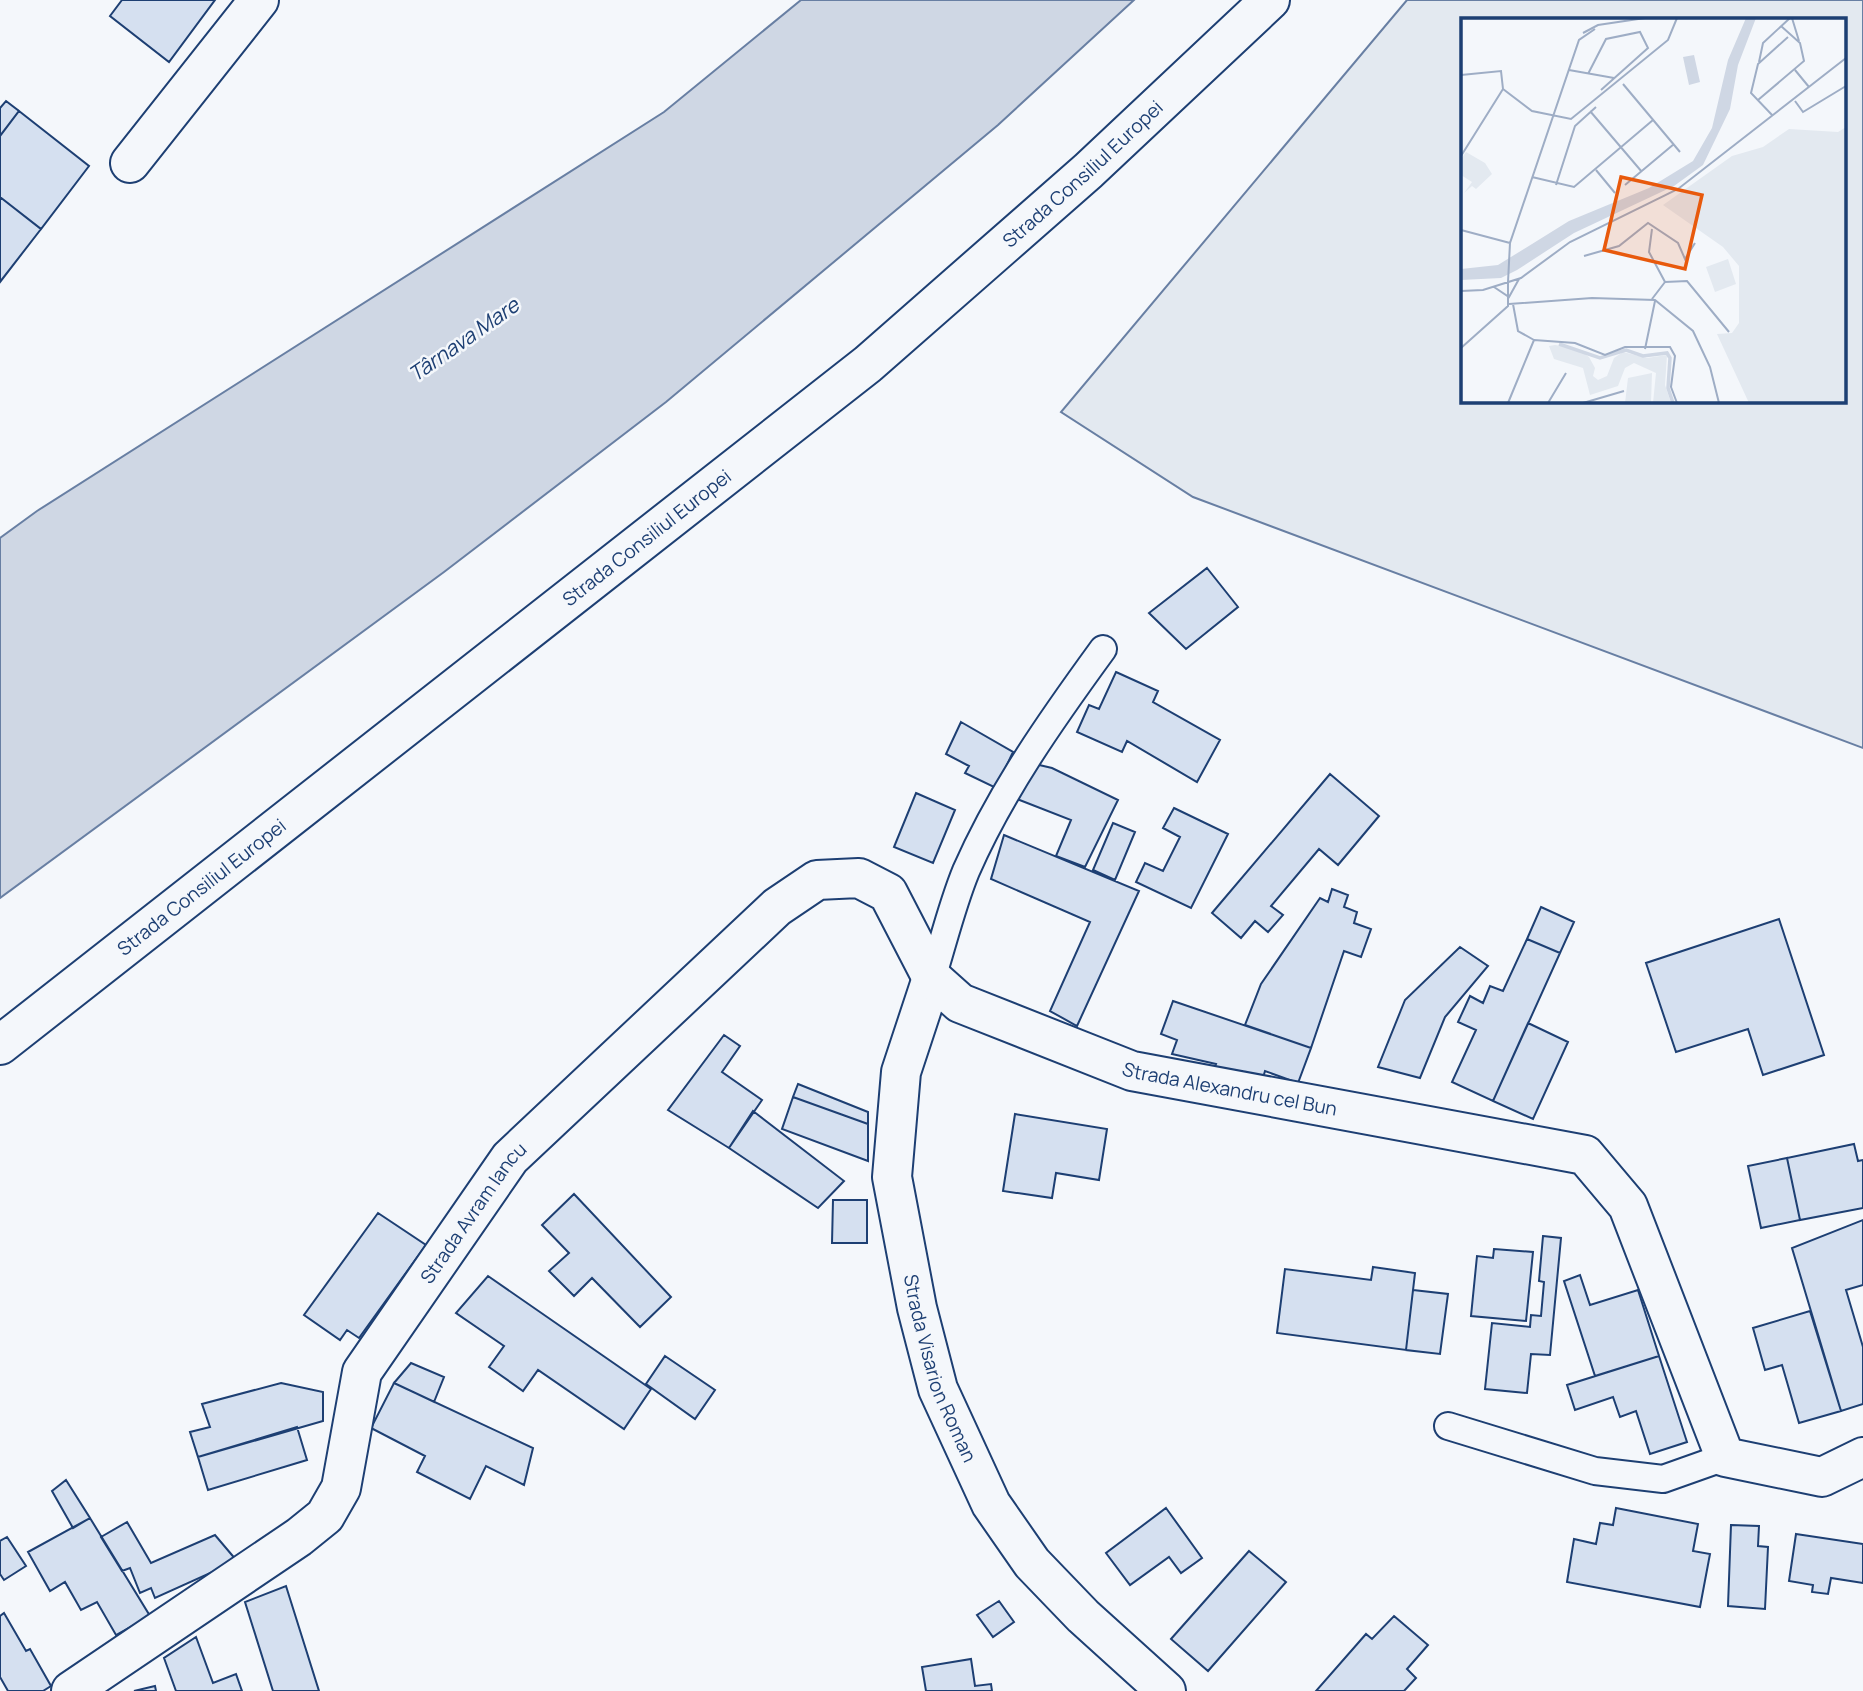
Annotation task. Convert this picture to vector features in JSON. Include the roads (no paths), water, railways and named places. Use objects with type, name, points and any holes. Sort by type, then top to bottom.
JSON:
[{"type":"main road","points":[[130,163],[259,0]]},
{"type":"main road","name":"Strada Consiliul Europei","points":[[0,1045],[868,363],[1088,171],[1270,0]]},
{"type":"main road","name":"Strada Avram Iancu","points":[[71,1691],[299,1537],[325,1516],[341,1488],[362,1371],[510,1158],[777,907],[817,880],[859,878],[888,893],[932,978]]},
{"type":"main road","name":"Strada Alexandru cel Bun","points":[[932,978],[960,1003],[1132,1071],[1585,1155],[1628,1206],[1725,1457]]},
{"type":"main road","name":"Strada Visarion Roman","points":[[932,978],[901,1072],[892,1177],[917,1308],[938,1389],[991,1504],[1032,1563],[1083,1616],[1166,1691]]},
{"type":"main road","points":[[1725,1457],[1822,1477],[1863,1457]]},
{"type":"lane","points":[[932,978],[965,874],[994,812],[1053,718],[1103,649]]},
{"type":"lane","points":[[1448,1426],[1595,1471],[1663,1479],[1725,1457]]},
{"type":"water","name":"Târnava Mare","points":[[801,0],[1134,0],[998,125],[666,402],[444,572],[0,898],[0,538],[37,511],[664,112]]}]
